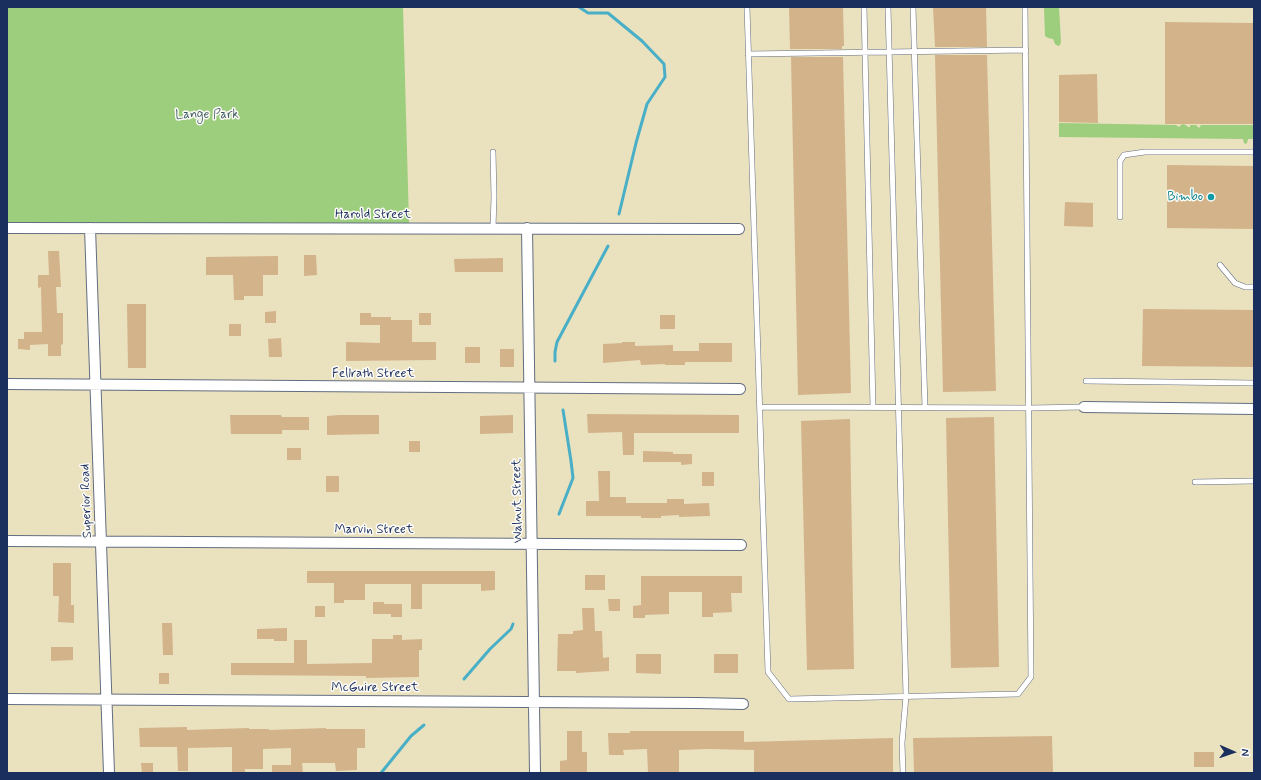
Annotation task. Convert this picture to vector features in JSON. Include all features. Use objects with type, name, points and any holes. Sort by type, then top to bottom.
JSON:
[{"type":"street","name":"Harold Street","points":[[7,228],[739,229]]},
{"type":"street","name":"Superior Road","points":[[90,228],[109,773]]},
{"type":"street","name":"Walnut Street","points":[[527,228],[535,773]]},
{"type":"street","name":"Fellrath Street","points":[[7,384],[740,388]]},
{"type":"street","points":[[1084,407],[1254,409]]},
{"type":"street","name":"Marvin Street","points":[[7,541],[741,545]]},
{"type":"street","name":"McGuire Street","points":[[7,699],[744,704]]},
{"type":"lane","points":[[747,7],[768,672],[789,698],[1018,694],[1031,677],[1030,408],[1025,7]]},
{"type":"lane","points":[[864,7],[873,407]]},
{"type":"lane","points":[[888,7],[906,696],[902,743],[903,773]]},
{"type":"lane","points":[[913,7],[925,408]]},
{"type":"lane","points":[[748,54],[1026,50]]},
{"type":"lane","points":[[492,152],[494,197],[493,228]]},
{"type":"lane","points":[[1120,217],[1120,161],[1124,155],[1145,152],[1254,152]]},
{"type":"lane","points":[[1220,265],[1235,284],[1245,287],[1254,287]]},
{"type":"lane","points":[[1086,381],[1254,382]]},
{"type":"lane","points":[[760,407],[1084,407]]},
{"type":"lane","points":[[1195,482],[1254,481]]},
{"type":"green space","name":"Lange Park","points":[[7,7],[403,7],[409,223],[7,224]]},
{"type":"green space","points":[[1044,7],[1059,7],[1061,42],[1058,46],[1055,44],[1053,39],[1045,36]]},
{"type":"green space","points":[[1059,123],[1176,125],[1179,127],[1182,124],[1188,127],[1190,127],[1190,125],[1196,125],[1199,128],[1201,125],[1254,125],[1254,139],[1248,139],[1246,144],[1244,143],[1243,139],[1059,137]]},
{"type":"building","points":[[789,7],[843,7],[844,46],[842,46],[842,49],[790,49]]},
{"type":"building","points":[[933,7],[986,7],[987,47],[935,47]]},
{"type":"building","points":[[1165,22],[1254,23],[1254,124],[1165,124]]},
{"type":"building","points":[[935,55],[987,55],[996,391],[943,392]]},
{"type":"building","points":[[791,57],[843,57],[851,393],[798,395]]},
{"type":"building","points":[[1097,74],[1098,123],[1059,122],[1059,75]]},
{"type":"building","name":"Bimbo","points":[[1167,165],[1254,166],[1254,229],[1167,228]]},
{"type":"building","points":[[1065,202],[1093,203],[1093,227],[1064,226]]},
{"type":"building","points":[[48,251],[59,251],[61,287],[56,287],[57,313],[63,313],[63,344],[61,345],[61,356],[48,356],[48,344],[30,345],[30,350],[18,349],[18,339],[24,339],[24,332],[42,332],[41,287],[38,288],[38,275],[49,275]]},
{"type":"building","points":[[304,255],[316,255],[317,275],[304,276]]},
{"type":"building","points":[[278,256],[278,275],[263,275],[263,296],[244,296],[244,300],[234,300],[233,275],[206,275],[206,257]]},
{"type":"building","points":[[503,258],[503,272],[455,272],[454,259]]},
{"type":"building","points":[[127,304],[146,304],[146,368],[128,368]]},
{"type":"building","points":[[1143,309],[1254,310],[1254,367],[1142,366]]},
{"type":"building","points":[[276,311],[276,323],[265,323],[265,312]]},
{"type":"building","points":[[360,313],[371,313],[371,317],[391,317],[391,320],[412,320],[412,342],[436,342],[436,360],[346,361],[346,342],[380,343],[380,325],[360,325]]},
{"type":"building","points":[[419,313],[431,313],[431,325],[419,325]]},
{"type":"building","points":[[660,315],[675,315],[675,329],[660,329]]},
{"type":"building","points":[[229,324],[241,324],[241,336],[229,336]]},
{"type":"building","points":[[281,338],[282,357],[269,357],[268,339]]},
{"type":"building","points":[[635,342],[635,346],[673,345],[673,351],[699,351],[699,343],[732,343],[732,362],[685,362],[685,365],[641,365],[640,360],[603,363],[603,344]]},
{"type":"building","points":[[465,347],[480,347],[480,363],[465,363]]},
{"type":"building","points":[[500,349],[514,349],[514,367],[500,367]]},
{"type":"building","points":[[587,414],[739,415],[739,433],[634,433],[634,455],[623,455],[622,432],[588,433]]},
{"type":"building","points":[[230,415],[281,415],[282,417],[309,417],[309,430],[282,430],[282,434],[231,434]]},
{"type":"building","points":[[379,415],[379,434],[327,435],[327,416]]},
{"type":"building","points":[[513,415],[513,433],[480,434],[480,416]]},
{"type":"building","points":[[994,417],[999,667],[951,668],[946,418]]},
{"type":"building","points":[[850,419],[854,669],[807,670],[801,421]]},
{"type":"building","points":[[409,441],[420,441],[420,452],[409,452]]},
{"type":"building","points":[[287,448],[301,448],[301,460],[287,460]]},
{"type":"building","points":[[643,451],[692,454],[692,464],[681,465],[681,462],[643,462]]},
{"type":"building","points":[[598,471],[610,471],[610,497],[626,497],[626,503],[667,503],[667,499],[684,499],[684,504],[709,503],[710,516],[679,517],[679,515],[661,516],[661,518],[641,518],[641,516],[586,516],[586,501],[599,501]]},
{"type":"building","points":[[702,472],[714,472],[714,486],[702,486]]},
{"type":"building","points":[[326,476],[339,476],[339,492],[326,492]]},
{"type":"building","points":[[53,563],[71,563],[71,605],[74,605],[74,623],[58,622],[59,596],[53,596]]},
{"type":"building","points":[[307,571],[495,571],[495,590],[481,591],[481,584],[422,584],[422,609],[411,609],[411,584],[365,584],[365,600],[344,600],[344,603],[334,603],[334,583],[307,583]]},
{"type":"building","points":[[585,575],[605,575],[605,590],[585,590]]},
{"type":"building","points":[[641,576],[742,576],[742,593],[731,593],[732,612],[713,613],[713,617],[702,617],[702,592],[669,592],[669,614],[645,615],[645,618],[633,618],[633,606],[641,605]]},
{"type":"building","points":[[608,599],[620,599],[620,611],[609,611]]},
{"type":"building","points":[[373,602],[384,602],[384,604],[402,604],[402,617],[391,617],[391,614],[373,614]]},
{"type":"building","points":[[315,606],[325,606],[325,617],[315,617]]},
{"type":"building","points":[[582,608],[594,608],[595,631],[602,631],[603,658],[609,657],[609,671],[576,673],[576,671],[557,671],[558,634],[573,634],[573,631],[583,630]]},
{"type":"building","points":[[162,623],[172,623],[173,655],[163,655]]},
{"type":"building","points":[[287,628],[287,641],[257,639],[257,629]]},
{"type":"building","points":[[393,635],[402,635],[402,640],[422,639],[422,650],[419,650],[419,677],[366,678],[366,676],[231,675],[231,663],[294,663],[294,640],[307,640],[307,664],[372,663],[372,639],[393,639]]},
{"type":"building","points":[[51,647],[73,647],[73,660],[51,661]]},
{"type":"building","points":[[636,654],[661,654],[661,674],[636,673]]},
{"type":"building","points":[[714,654],[738,654],[738,673],[714,673]]},
{"type":"building","points":[[159,673],[169,673],[169,684],[159,684]]},
{"type":"building","points":[[187,727],[187,730],[249,728],[269,730],[326,728],[365,729],[365,748],[357,748],[357,770],[336,771],[335,763],[302,763],[303,773],[272,773],[272,765],[291,765],[291,748],[263,749],[263,769],[245,769],[245,773],[232,773],[232,747],[188,748],[188,771],[178,771],[177,747],[140,747],[139,728]]},
{"type":"building","points":[[567,731],[582,731],[582,752],[587,752],[587,773],[560,773],[560,761],[567,760]]},
{"type":"building","points":[[630,731],[744,731],[744,742],[893,738],[893,773],[754,773],[754,750],[708,749],[679,750],[679,773],[648,773],[647,749],[623,750],[624,755],[609,755],[608,733],[630,733]]},
{"type":"building","points":[[1052,736],[1053,773],[914,773],[913,738]]},
{"type":"building","points":[[1194,752],[1214,752],[1214,767],[1194,767]]},
{"type":"building","points":[[141,763],[153,763],[153,773],[142,773]]},
{"type":"waterway","points":[[579,7],[588,13],[608,13],[642,41],[664,64],[665,77],[647,104],[619,214]]},
{"type":"waterway","points":[[555,361],[557,342],[608,246]]},
{"type":"waterway","points":[[559,514],[573,478],[563,410]]},
{"type":"waterway","points":[[464,679],[490,649],[511,629],[513,624]]},
{"type":"waterway","points":[[381,773],[411,736],[424,725]]},
{"type":"place","name":"Bimbo","points":[[1211,197]]}]
